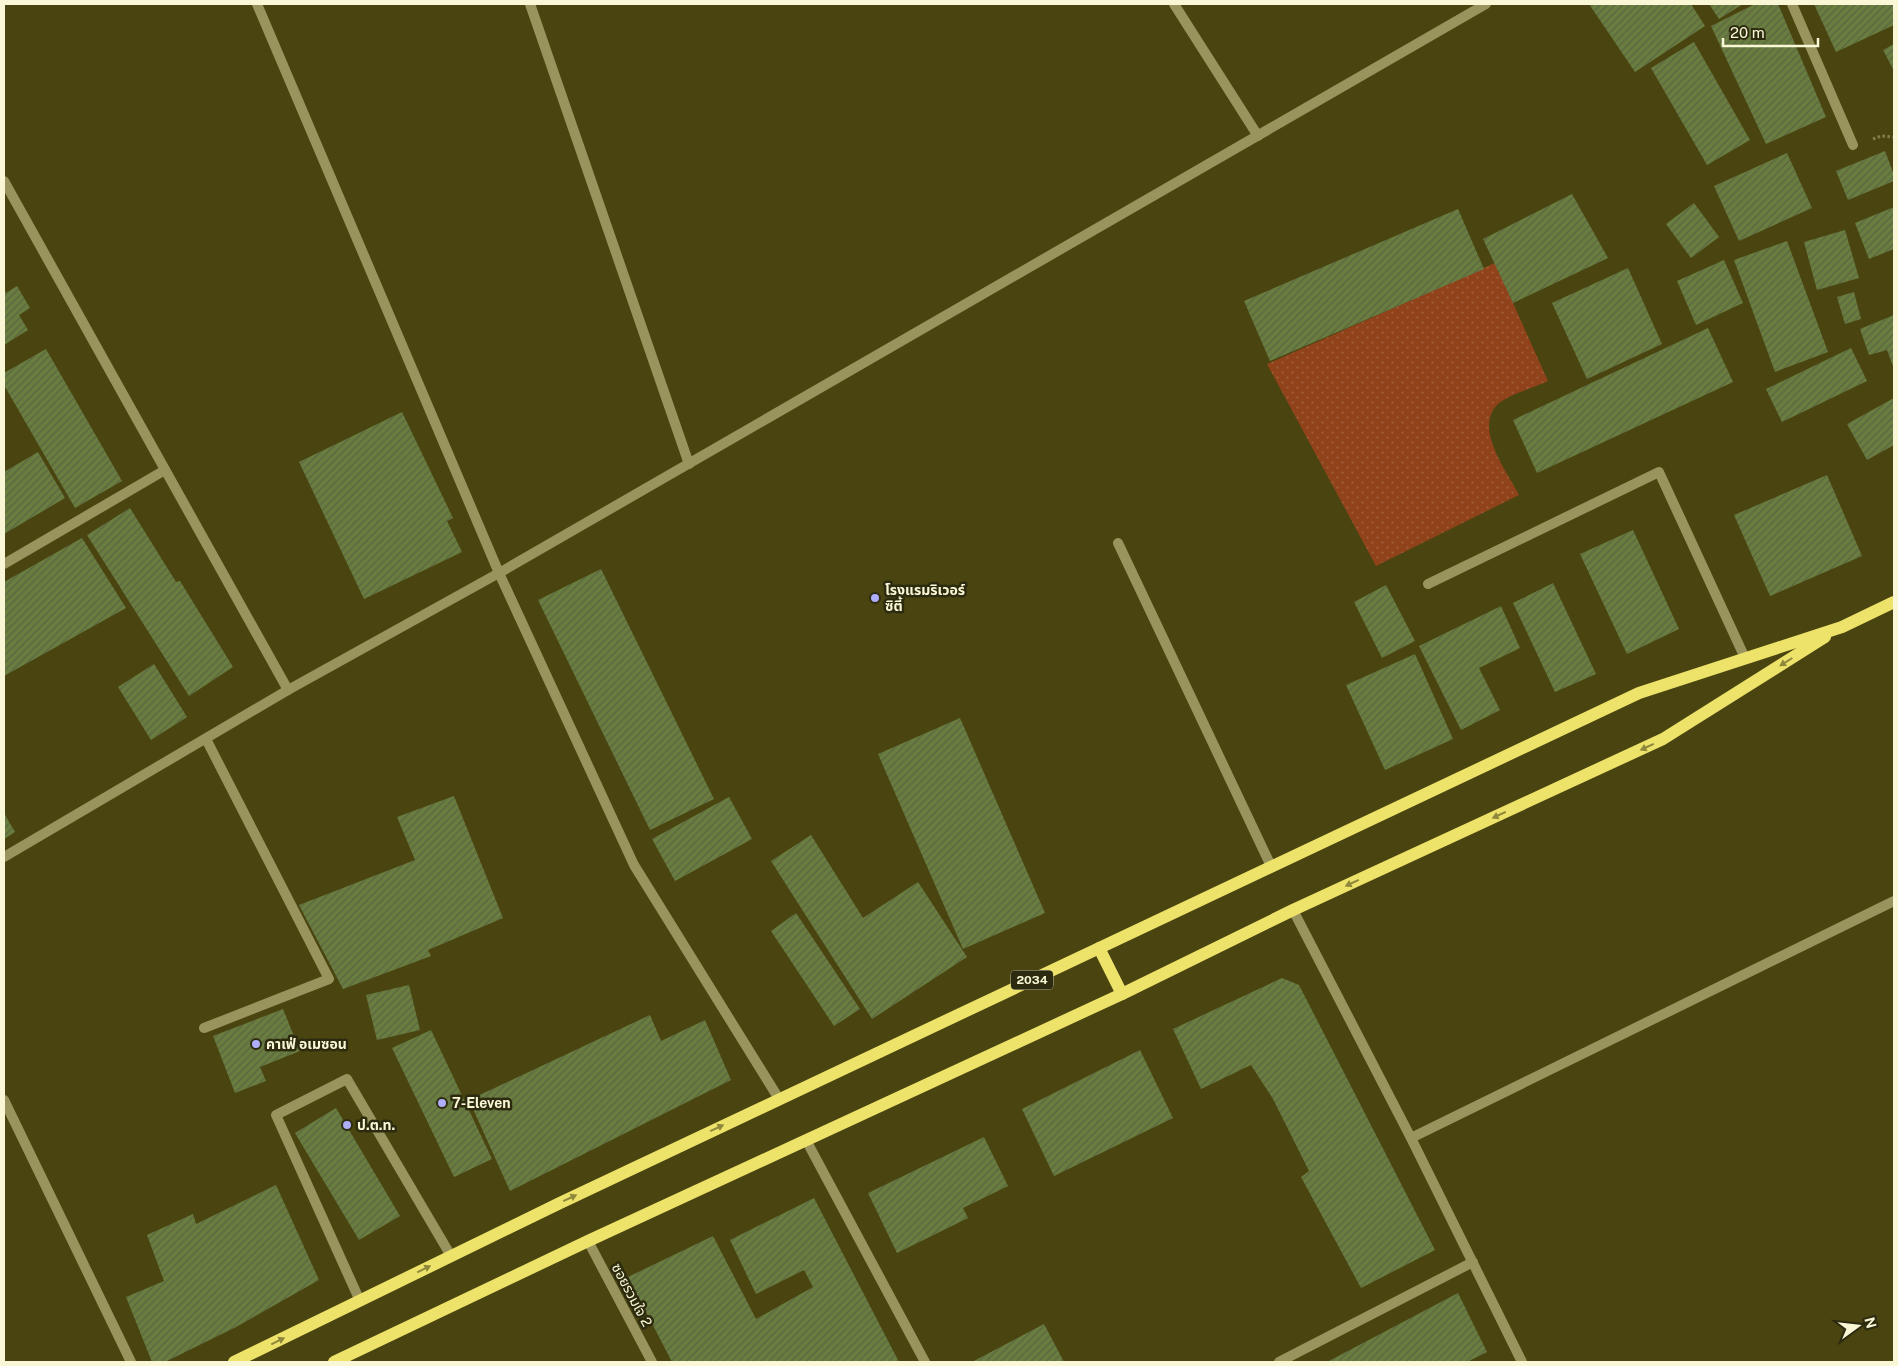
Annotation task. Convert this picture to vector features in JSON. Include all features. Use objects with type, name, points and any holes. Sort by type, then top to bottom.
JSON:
[{"type":"main road","points":[[334,1362],[588,1241],[1122,994],[1292,910],[1663,740],[1842,627],[1894,602]]},
{"type":"main road","name":"2034","points":[[234,1362],[779,1099],[1639,693],[1842,627]]},
{"type":"main road","points":[[1099,948],[1122,994]]},
{"type":"street","points":[[257,4],[499,573],[634,866],[779,1099]]},
{"type":"street","points":[[530,4],[689,464]]},
{"type":"street","points":[[1174,4],[1258,136]]},
{"type":"street","points":[[4,857],[288,690],[499,573],[1486,4]]},
{"type":"street","points":[[1792,4],[1853,145]]},
{"type":"street","points":[[4,181],[288,690]]},
{"type":"street","points":[[4,564],[165,470]]},
{"type":"street","points":[[1428,584],[1659,472],[1745,658]]},
{"type":"street","points":[[1118,543],[1271,866]]},
{"type":"street","points":[[204,1028],[329,979],[206,739]]},
{"type":"street","points":[[1411,1138],[1894,901]]},
{"type":"street","points":[[1292,910],[1411,1138],[1522,1362]]},
{"type":"street","points":[[360,1301],[276,1115],[347,1079],[451,1256]]},
{"type":"street","points":[[4,1100],[131,1362]]},
{"type":"street","points":[[806,1140],[925,1362]]},
{"type":"street","name":"ซอยรวมใจ 2","points":[[588,1241],[652,1362]]},
{"type":"street","points":[[1280,1362],[1473,1262]]},
{"type":"shaded area","points":[[1495,263],[1548,381],[1502,401],[1491,414],[1489,425],[1490,437],[1500,462],[1519,495],[1376,566],[1267,364]]},
{"type":"building","points":[[1589,4],[1691,4],[1705,26],[1635,72]]},
{"type":"building","points":[[1709,4],[1743,4],[1719,19]]},
{"type":"building","points":[[1755,4],[1778,4],[1826,117],[1766,144],[1711,26]]},
{"type":"building","points":[[1814,4],[1894,4],[1894,25],[1836,52]]},
{"type":"building","points":[[1694,42],[1750,140],[1707,165],[1651,68]]},
{"type":"building","points":[[1894,44],[1894,71],[1883,50]]},
{"type":"building","points":[[1885,151],[1894,175],[1894,181],[1848,200],[1836,171]]},
{"type":"building","points":[[1787,153],[1812,208],[1739,241],[1714,186]]},
{"type":"building","points":[[1572,194],[1608,258],[1513,303],[1483,239]]},
{"type":"building","points":[[1694,203],[1719,237],[1691,258],[1666,224]]},
{"type":"building","points":[[1894,207],[1894,249],[1869,259],[1855,223]]},
{"type":"building","points":[[1458,209],[1484,269],[1270,361],[1244,301]]},
{"type":"building","points":[[1845,230],[1859,278],[1817,290],[1804,242]]},
{"type":"building","points":[[1787,241],[1828,352],[1775,372],[1734,260]]},
{"type":"building","points":[[1724,260],[1743,303],[1696,325],[1677,281]]},
{"type":"building","points":[[1628,268],[1662,344],[1587,379],[1552,303]]},
{"type":"building","points":[[17,286],[30,308],[19,315],[28,330],[4,345],[4,289],[6,293]]},
{"type":"building","points":[[1854,292],[1861,319],[1845,324],[1837,297]]},
{"type":"building","points":[[1894,315],[1894,369],[1887,350],[1869,355],[1860,329]]},
{"type":"building","points":[[1708,328],[1733,382],[1537,473],[1513,420]]},
{"type":"building","points":[[1851,348],[1867,381],[1782,422],[1766,389]]},
{"type":"building","points":[[46,349],[122,481],[75,508],[4,385],[4,373]]},
{"type":"building","points":[[1894,398],[1894,445],[1867,460],[1847,424]]},
{"type":"building","points":[[402,412],[453,518],[447,521],[462,552],[364,599],[299,462]]},
{"type":"building","points":[[38,452],[65,498],[4,534],[4,472]]},
{"type":"building","points":[[1827,475],[1862,556],[1770,596],[1734,515]]},
{"type":"building","points":[[130,508],[176,582],[180,581],[233,667],[189,696],[87,535]]},
{"type":"building","points":[[1633,530],[1679,629],[1627,654],[1580,554]]},
{"type":"building","points":[[82,538],[126,608],[4,676],[4,582]]},
{"type":"building","points":[[601,569],[714,799],[650,830],[538,600]]},
{"type":"building","points":[[1553,583],[1596,674],[1555,692],[1513,603]]},
{"type":"building","points":[[1386,585],[1415,641],[1382,658],[1354,602]]},
{"type":"building","points":[[1501,606],[1520,648],[1479,668],[1500,710],[1461,730],[1419,646]]},
{"type":"building","points":[[1415,654],[1453,739],[1385,770],[1346,685]]},
{"type":"building","points":[[154,664],[187,717],[151,740],[118,687]]},
{"type":"building","points":[[960,718],[1045,913],[963,949],[878,754]]},
{"type":"building","points":[[454,796],[503,918],[428,950],[431,956],[343,989],[299,905],[415,860],[397,817]]},
{"type":"building","points":[[729,797],[752,839],[675,881],[652,839]]},
{"type":"building","points":[[4,813],[15,832],[4,839]]},
{"type":"building","points":[[811,835],[863,918],[918,882],[967,957],[872,1019],[771,861]]},
{"type":"building","points":[[796,913],[860,1009],[834,1026],[771,931]]},
{"type":"building","points":[[1282,978],[1299,985],[1435,1250],[1361,1288],[1301,1177],[1309,1171],[1273,1099],[1251,1065],[1201,1089],[1173,1029]]},
{"type":"building","points":[[409,985],[420,1030],[377,1040],[366,995]]},
{"type":"building","name":"คาเฟ่ อเมซอน","points":[[283,1009],[300,1051],[260,1067],[266,1081],[235,1093],[213,1036]]},
{"type":"building","points":[[650,1015],[661,1041],[705,1020],[731,1080],[510,1191],[469,1100]]},
{"type":"building","name":"7-Eleven","points":[[431,1030],[492,1159],[454,1177],[392,1048]]},
{"type":"building","points":[[1140,1050],[1173,1118],[1054,1176],[1022,1109]]},
{"type":"building","points":[[336,1108],[400,1216],[359,1240],[295,1133]]},
{"type":"building","points":[[984,1137],[1008,1186],[963,1208],[968,1218],[897,1253],[868,1193]]},
{"type":"building","points":[[276,1185],[319,1280],[236,1327],[165,1362],[152,1362],[126,1297],[164,1281],[147,1235],[193,1214],[196,1224]]},
{"type":"building","points":[[814,1198],[899,1362],[672,1362],[628,1277],[713,1236],[756,1319],[813,1287],[804,1270],[756,1294],[730,1240]]},
{"type":"building","points":[[1458,1293],[1487,1352],[1467,1362],[1327,1362]]},
{"type":"building","points":[[1044,1324],[1064,1362],[972,1362]]},
{"type":"place","name":"โรงแรมริเวอร์ ซิตี้","points":[[875,598]]},
{"type":"place","name":"คาเฟ่ อเมซอน","points":[[256,1044]]},
{"type":"place","name":"7-Eleven","points":[[442,1103]]},
{"type":"place","name":"ป.ต.ท.","points":[[347,1125]]}]
